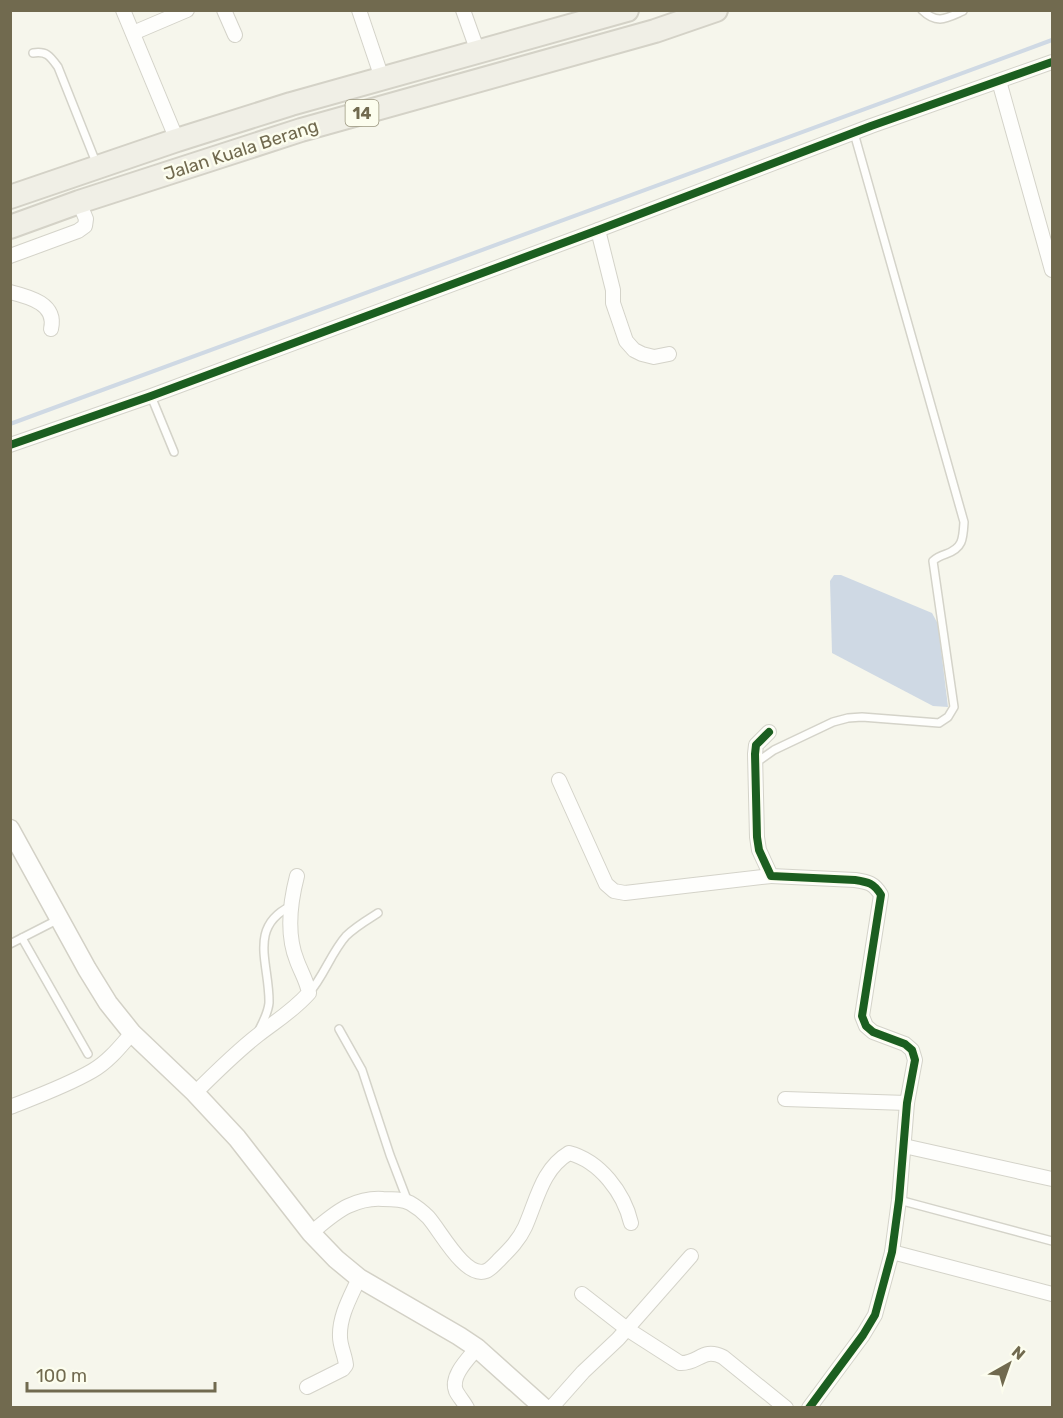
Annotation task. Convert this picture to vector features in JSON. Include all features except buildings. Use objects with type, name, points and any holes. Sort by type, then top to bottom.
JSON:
[{"type":"highway","name":"Jalan Kuala Berang","points":[[10,197],[291,104],[627,10]]},
{"type":"highway","name":"Jalan Kuala Berang","points":[[10,227],[79,202],[301,130],[655,31],[717,10]]},
{"type":"main road","points":[[10,829],[108,1003],[132,1033],[195,1093],[237,1138],[311,1233],[358,1278],[450,1330],[477,1348],[544,1407]]},
{"type":"street","points":[[123,10],[177,140]]},
{"type":"street","points":[[133,33],[187,10]]},
{"type":"street","points":[[224,10],[235,35]]},
{"type":"street","points":[[358,10],[382,78]]},
{"type":"street","points":[[463,10],[478,52]]},
{"type":"street","points":[[10,445],[151,396],[854,133],[1053,62]]},
{"type":"street","points":[[999,81],[1053,270]]},
{"type":"street","points":[[10,256],[78,231],[85,226],[87,219],[79,202]]},
{"type":"street","points":[[598,230],[613,290],[613,303],[626,341],[634,350],[642,354],[654,357],[669,354]]},
{"type":"street","points":[[10,292],[42,304],[51,313],[53,321],[51,329]]},
{"type":"street","points":[[769,732],[756,745],[755,764],[757,837],[759,850],[771,876]]},
{"type":"street","points":[[559,780],[606,884],[614,891],[625,893],[771,876],[868,882],[877,887],[881,895],[862,1016],[866,1026],[873,1032],[905,1044],[912,1050],[915,1060],[907,1103],[892,1252],[875,1315],[863,1335],[809,1407]]},
{"type":"street","points":[[195,1093],[232,1056],[290,1012],[309,993],[292,945],[291,906],[297,876]]},
{"type":"street","points":[[10,1107],[63,1086],[92,1071],[116,1052],[132,1033]]},
{"type":"street","points":[[785,1099],[907,1103]]},
{"type":"street","points":[[904,1146],[1053,1179]]},
{"type":"street","points":[[311,1233],[346,1206],[363,1200],[398,1199],[408,1202],[429,1218],[464,1264],[482,1272],[489,1270],[516,1243],[545,1178],[560,1159],[569,1154],[579,1156],[588,1162],[614,1185],[628,1209],[630,1223]]},
{"type":"street","points":[[892,1252],[1053,1294]]},
{"type":"street","points":[[551,1407],[587,1367],[627,1329],[691,1256]]},
{"type":"street","points":[[307,1387],[343,1369],[346,1365],[340,1327],[342,1316],[358,1278]]},
{"type":"street","points":[[582,1294],[627,1329],[680,1363],[687,1363],[708,1353],[715,1353],[723,1357],[786,1407]]},
{"type":"street","points":[[467,1407],[455,1389],[456,1375],[477,1348]]},
{"type":"lane","points":[[922,10],[933,19],[941,20],[963,10]]},
{"type":"lane","points":[[33,53],[42,52],[58,66],[98,167]]},
{"type":"lane","points":[[755,764],[774,750],[833,722],[862,717],[939,723],[948,717],[954,707],[933,561],[954,551],[960,544],[963,538],[964,522],[854,133]]},
{"type":"lane","points":[[151,396],[174,452]]},
{"type":"lane","points":[[256,1037],[269,1006],[264,934],[274,916],[291,906]]},
{"type":"lane","points":[[309,993],[317,984],[345,937],[378,913]]},
{"type":"lane","points":[[10,944],[60,919]]},
{"type":"lane","points":[[22,938],[88,1054]]},
{"type":"lane","points":[[339,1029],[362,1070],[408,1202]]},
{"type":"lane","points":[[898,1200],[1053,1241]]},
{"type":"shaded area","points":[[834,575],[841,575],[932,613],[938,624],[948,707],[933,706],[832,653],[830,581]]},
{"type":"waterway","points":[[10,424],[1052,40]]},
{"type":"cycle path","points":[[10,445],[151,396],[871,126],[1052,62]]},
{"type":"cycle path","points":[[769,732],[756,745],[755,754],[759,850],[771,876],[855,880],[876,888],[881,895],[862,1016],[866,1026],[873,1032],[905,1044],[912,1050],[915,1060],[907,1103],[892,1252],[875,1315],[809,1408]]}]
